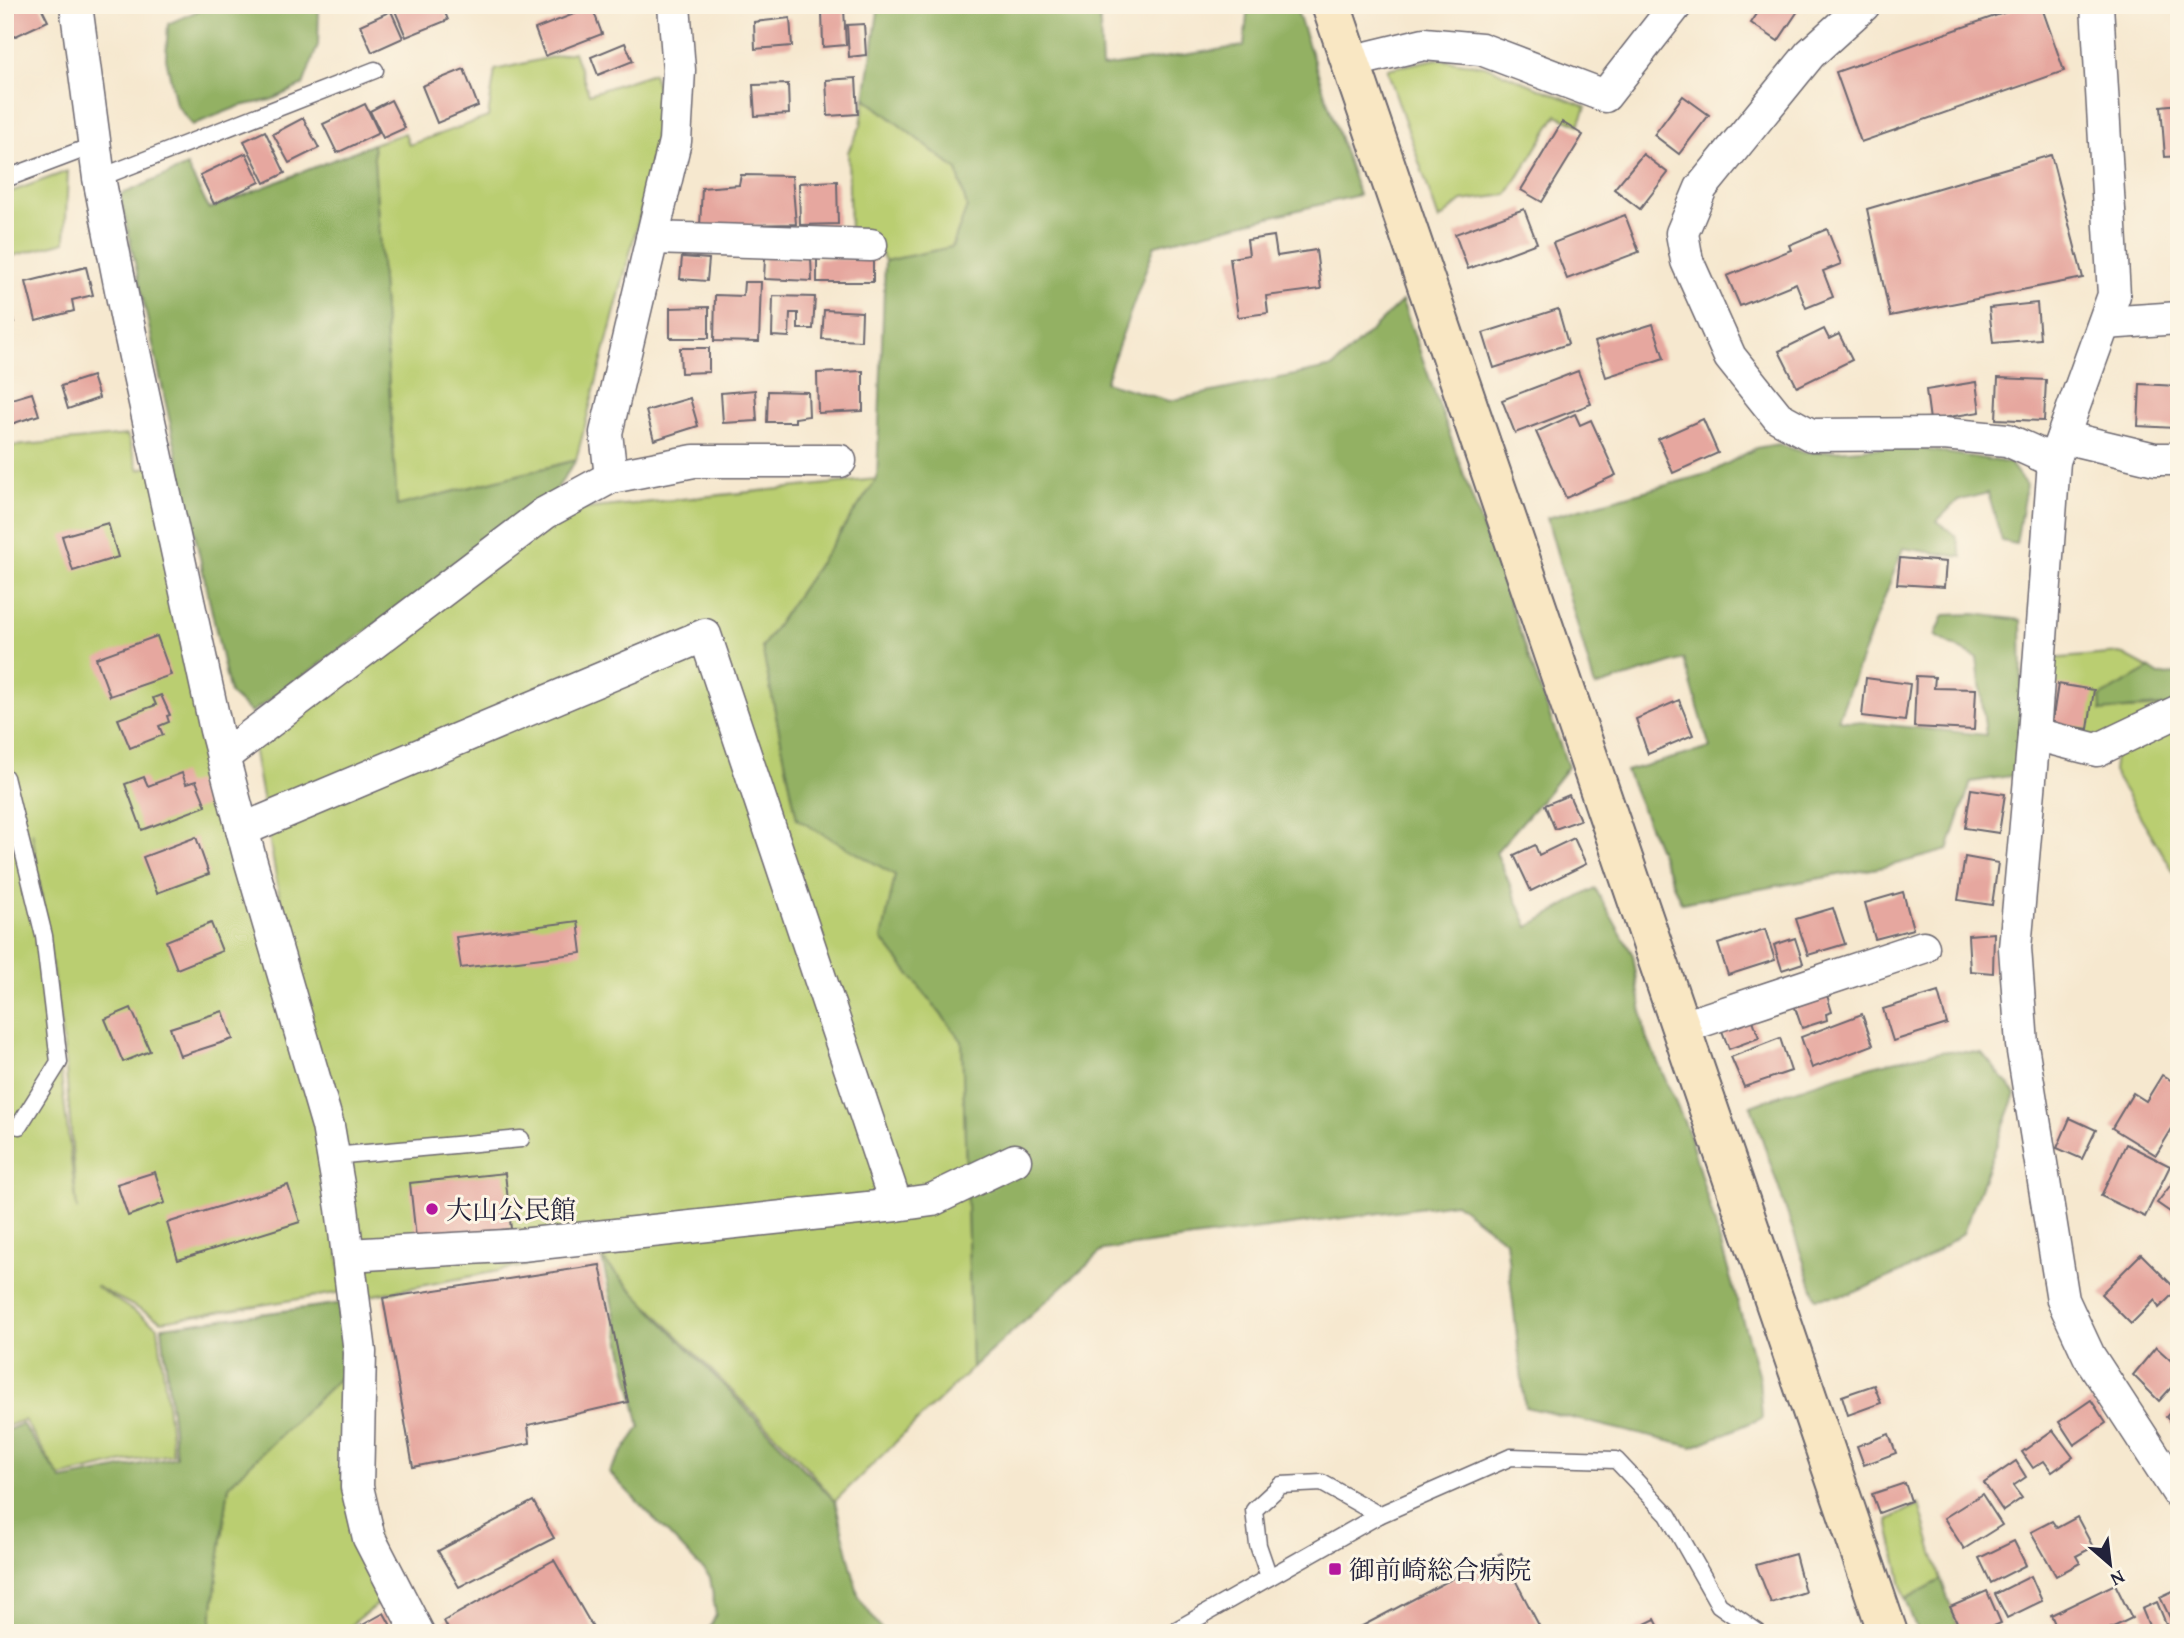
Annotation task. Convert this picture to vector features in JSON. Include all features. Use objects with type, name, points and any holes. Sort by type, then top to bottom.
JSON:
[{"type":"street","points":[[76,5],[99,178],[126,315],[223,757],[328,1126],[360,1352],[356,1487],[369,1538],[418,1633]]},
{"type":"street","points":[[611,477],[606,433],[675,141],[678,70],[674,5]]},
{"type":"street","points":[[1331,5],[1888,1633]]},
{"type":"street","points":[[1350,62],[1424,44],[1480,49],[1605,96],[1676,5]]},
{"type":"street","points":[[1864,5],[1810,54],[1701,188],[1682,233],[1687,261],[1730,357],[1778,417],[1811,435],[1944,434],[2155,460],[2179,459]]},
{"type":"street","points":[[2097,5],[2113,295],[2058,449],[2015,948],[2022,1045],[2063,1300],[2088,1356],[2179,1494]]},
{"type":"street","points":[[652,238],[871,245]]},
{"type":"street","points":[[2105,323],[2179,317]]},
{"type":"street","points":[[223,757],[545,513],[611,477],[694,461],[840,461]]},
{"type":"street","points":[[242,830],[705,635],[896,1205]]},
{"type":"street","points":[[2034,734],[2097,750],[2179,710]]},
{"type":"street","points":[[1680,1028],[1923,947]]},
{"type":"street","points":[[348,1255],[521,1245],[932,1200],[1015,1160]]},
{"type":"lane","points":[[99,178],[375,70]]},
{"type":"lane","points":[[5,178],[95,145]]},
{"type":"lane","points":[[5,777],[44,936],[59,1062],[19,1126]]},
{"type":"lane","points":[[333,1156],[521,1139]]},
{"type":"lane","points":[[1171,1633],[1379,1515],[1511,1457],[1616,1460],[1668,1515],[1719,1605],[1759,1633]]},
{"type":"lane","points":[[1269,1577],[1258,1545],[1254,1510],[1281,1485],[1322,1483],[1379,1515]]},
{"type":"green space","points":[[211,5],[319,5],[318,45],[303,85],[271,100],[240,106],[192,125],[176,104],[166,58],[168,24]]},
{"type":"green space","points":[[879,5],[1099,5],[1102,67],[1244,46],[1248,5],[1295,5],[1359,195],[1155,245],[1105,382],[1169,401],[1333,367],[1402,301],[1568,767],[1496,852],[1528,927],[1595,888],[1633,955],[1645,1033],[1688,1131],[1759,1377],[1762,1418],[1693,1447],[1525,1407],[1506,1241],[1455,1203],[1103,1250],[972,1368],[962,1041],[882,939],[895,875],[797,819],[762,647],[877,479],[885,261],[952,247],[967,207],[957,170],[865,98]]},
{"type":"green space","points":[[574,52],[589,94],[653,73],[666,115],[576,460],[397,506],[373,144],[405,133],[409,145],[488,117],[495,70]]},
{"type":"green space","points":[[1436,59],[1485,66],[1586,107],[1579,125],[1557,115],[1507,195],[1462,201],[1439,220],[1387,69]]},
{"type":"green space","points":[[865,98],[957,170],[967,207],[952,247],[885,261],[875,240],[850,233],[848,152],[861,125]]},
{"type":"green space","points":[[373,144],[397,506],[576,460],[548,502],[251,713],[230,694],[120,195],[187,166],[209,209]]},
{"type":"green space","points":[[68,171],[65,242],[5,258],[5,194]]},
{"type":"green space","points":[[127,435],[139,470],[152,465],[327,1161],[343,1292],[162,1321],[95,1286],[158,1327],[173,1454],[60,1477],[24,1420],[5,1427],[5,438],[14,446]],"holes":[[[32,831],[65,1057],[77,1210]]]},
{"type":"green space","points":[[1778,444],[1805,453],[1903,446],[2010,463],[2026,485],[2016,544],[2002,541],[1988,493],[1957,501],[1937,521],[1956,536],[1962,557],[1903,548],[1838,720],[1986,735],[1977,658],[1935,636],[1944,615],[1975,614],[2021,620],[2023,774],[1971,782],[1948,850],[1889,866],[1681,903],[1626,771],[1710,748],[1684,659],[1595,687],[1547,518],[1710,473],[1756,448]]},
{"type":"green space","points":[[877,479],[762,647],[797,818],[896,875],[882,939],[962,1041],[972,1368],[835,1501],[805,1465],[602,1259],[601,1251],[354,1299],[251,736],[545,513]]},
{"type":"green space","points":[[2120,653],[2150,669],[2106,694],[2106,710],[2179,707],[2092,743],[2046,731],[2050,659]]},
{"type":"green space","points":[[2150,669],[2159,675],[2179,674],[2179,707],[2101,711],[2100,697]]},
{"type":"green space","points":[[2179,726],[2179,870],[2174,872],[2113,772],[2115,754]]},
{"type":"green space","points":[[1948,1051],[1982,1053],[2016,1094],[1963,1233],[1915,1266],[1851,1294],[1816,1298],[1751,1106],[1848,1073]]},
{"type":"green space","points":[[602,1259],[835,1501],[859,1598],[884,1633],[707,1633],[716,1615],[710,1577],[609,1472],[640,1427]]},
{"type":"green space","points":[[344,1303],[348,1370],[229,1485],[210,1630],[257,1633],[5,1633],[5,1431],[22,1424],[62,1480],[176,1457],[162,1327]]},
{"type":"green space","points":[[347,1365],[386,1597],[341,1633],[210,1630],[229,1485]]},
{"type":"green space","points":[[1919,1504],[1941,1580],[1905,1600],[1888,1520]]},
{"type":"green space","points":[[1941,1580],[1961,1633],[1918,1633],[1905,1599]]},
{"type":"building","points":[[17,5],[40,5],[48,21],[5,41],[5,7],[8,14],[19,9]]},
{"type":"building","points":[[442,5],[448,20],[406,37],[393,6]]},
{"type":"building","points":[[1763,5],[1796,5],[1800,8],[1778,41],[1751,23]]},
{"type":"building","points":[[2026,5],[2041,5],[2064,71],[1861,142],[1836,72]]},
{"type":"building","points":[[592,7],[602,34],[545,56],[535,29]]},
{"type":"building","points":[[844,9],[846,45],[823,47],[822,10]]},
{"type":"building","points":[[391,11],[403,38],[372,52],[360,25]]},
{"type":"building","points":[[790,18],[792,46],[755,49],[754,22]]},
{"type":"building","points":[[864,24],[866,55],[849,57],[847,25]]},
{"type":"building","points":[[625,43],[633,61],[598,75],[591,57]]},
{"type":"building","points":[[464,69],[478,106],[437,123],[422,86]]},
{"type":"building","points":[[856,78],[858,114],[828,116],[826,80]]},
{"type":"building","points":[[788,84],[789,114],[755,116],[753,85]]},
{"type":"building","points":[[1683,96],[1709,115],[1679,154],[1654,135]]},
{"type":"building","points":[[391,100],[405,128],[383,138],[370,111]]},
{"type":"building","points":[[365,104],[379,133],[337,153],[323,124]]},
{"type":"building","points":[[2179,104],[2179,156],[2165,157],[2161,106]]},
{"type":"building","points":[[303,118],[319,148],[289,163],[273,134]]},
{"type":"building","points":[[1562,122],[1583,135],[1542,202],[1521,190]]},
{"type":"building","points":[[265,131],[285,173],[265,183],[244,141]]},
{"type":"building","points":[[246,153],[260,182],[214,204],[200,175]]},
{"type":"building","points":[[1643,154],[1668,173],[1640,209],[1614,189]]},
{"type":"building","points":[[2051,155],[2083,278],[1890,316],[1867,209]]},
{"type":"building","points":[[741,175],[792,176],[796,224],[700,226],[702,188],[739,185]]},
{"type":"building","points":[[837,181],[838,224],[800,225],[799,183]]},
{"type":"building","points":[[1524,209],[1537,243],[1468,269],[1455,234]]},
{"type":"building","points":[[1625,215],[1639,252],[1567,279],[1553,243]]},
{"type":"building","points":[[1827,229],[1841,264],[1823,271],[1833,297],[1806,308],[1796,283],[1740,306],[1727,276],[1791,250],[1789,245]]},
{"type":"building","points":[[1274,236],[1277,256],[1316,250],[1321,289],[1266,296],[1268,313],[1238,317],[1230,258],[1249,255],[1247,240]]},
{"type":"building","points":[[682,257],[709,259],[707,281],[680,279]]},
{"type":"building","points":[[765,258],[811,258],[812,281],[764,279]]},
{"type":"building","points":[[817,259],[873,259],[873,282],[817,282]]},
{"type":"building","points":[[86,267],[93,295],[72,300],[74,311],[36,321],[26,282]]},
{"type":"building","points":[[744,282],[761,282],[759,342],[714,341],[715,295],[743,296]]},
{"type":"building","points":[[5,287],[14,322],[5,325]]},
{"type":"building","points":[[773,296],[815,297],[813,329],[798,329],[798,313],[790,313],[789,337],[772,336]]},
{"type":"building","points":[[2037,303],[2040,339],[1993,343],[1989,308]]},
{"type":"building","points":[[709,307],[709,338],[670,338],[670,308]]},
{"type":"building","points":[[1558,309],[1568,344],[1494,368],[1483,333]]},
{"type":"building","points":[[824,310],[862,312],[861,341],[822,339]]},
{"type":"building","points":[[1653,324],[1664,358],[1606,377],[1595,342]]},
{"type":"building","points":[[1824,329],[1829,339],[1839,334],[1852,360],[1797,387],[1779,351]]},
{"type":"building","points":[[680,348],[709,348],[709,372],[681,373]]},
{"type":"building","points":[[863,371],[863,411],[818,413],[817,373]]},
{"type":"building","points":[[1578,371],[1591,404],[1515,433],[1502,400]]},
{"type":"building","points":[[92,376],[99,398],[68,409],[61,386]]},
{"type":"building","points":[[1998,378],[2046,380],[2044,421],[1996,419]]},
{"type":"building","points":[[1976,382],[1980,412],[1930,420],[1926,390]]},
{"type":"building","points":[[2140,384],[2177,386],[2175,428],[2138,426]]},
{"type":"building","points":[[755,390],[757,421],[723,423],[721,393]]},
{"type":"building","points":[[768,391],[808,392],[809,416],[795,418],[795,422],[767,422]]},
{"type":"building","points":[[32,393],[39,415],[8,425],[5,418],[5,401]]},
{"type":"building","points":[[690,398],[698,426],[654,440],[646,411]]},
{"type":"building","points":[[1575,414],[1580,425],[1591,420],[1616,475],[1566,498],[1536,432]]},
{"type":"building","points":[[1703,419],[1718,453],[1673,473],[1658,439]]},
{"type":"building","points":[[108,523],[118,557],[73,571],[62,536]]},
{"type":"building","points":[[1900,558],[1946,562],[1944,587],[1897,584]]},
{"type":"building","points":[[157,636],[171,675],[110,696],[96,658]]},
{"type":"building","points":[[1916,676],[1935,677],[1934,688],[1976,689],[1974,730],[1914,727]]},
{"type":"building","points":[[1866,678],[1910,684],[1905,721],[1862,716]]},
{"type":"building","points":[[2058,684],[2094,690],[2088,729],[2052,723]]},
{"type":"building","points":[[161,695],[170,715],[167,716],[169,722],[159,726],[163,735],[130,748],[118,719],[156,705],[153,698]]},
{"type":"building","points":[[1679,700],[1693,735],[1648,754],[1636,719]]},
{"type":"building","points":[[182,773],[186,784],[196,781],[206,806],[142,830],[125,784],[144,777],[148,786]]},
{"type":"building","points":[[1971,789],[2005,794],[1999,833],[1965,828]]},
{"type":"building","points":[[1569,795],[1580,820],[1555,829],[1545,805]]},
{"type":"building","points":[[196,837],[209,874],[157,893],[143,857]]},
{"type":"building","points":[[1574,838],[1586,864],[1531,891],[1514,855],[1535,845],[1539,855]]},
{"type":"building","points":[[1965,857],[1998,863],[1992,905],[1958,900]]},
{"type":"building","points":[[1903,892],[1913,929],[1875,939],[1865,903]]},
{"type":"building","points":[[1833,908],[1845,944],[1808,955],[1796,919]]},
{"type":"building","points":[[578,921],[582,953],[461,968],[456,937]]},
{"type":"building","points":[[211,923],[222,951],[177,969],[166,941]]},
{"type":"building","points":[[1765,929],[1775,960],[1728,975],[1718,944]]},
{"type":"building","points":[[1994,933],[1993,973],[1970,971],[1968,935]]},
{"type":"building","points":[[1795,938],[1803,963],[1782,970],[1774,945]]},
{"type":"building","points":[[1824,985],[1832,1012],[1826,1014],[1827,1020],[1802,1028],[1791,996]]},
{"type":"building","points":[[1938,992],[1947,1024],[1893,1041],[1883,1009]]},
{"type":"building","points":[[131,1008],[150,1051],[123,1062],[105,1019]]},
{"type":"building","points":[[223,1011],[233,1039],[180,1056],[170,1028]]},
{"type":"building","points":[[1750,1011],[1759,1038],[1729,1049],[1719,1023]]},
{"type":"building","points":[[1862,1014],[1873,1045],[1812,1068],[1801,1037]]},
{"type":"building","points":[[1780,1038],[1791,1071],[1744,1087],[1731,1057]]},
{"type":"building","points":[[2162,1075],[2179,1085],[2179,1117],[2156,1155],[2112,1128],[2133,1093],[2146,1101]]},
{"type":"building","points":[[2070,1118],[2096,1130],[2082,1159],[2057,1148]]},
{"type":"building","points":[[2126,1144],[2170,1166],[2145,1217],[2101,1196]]},
{"type":"building","points":[[155,1172],[165,1203],[128,1216],[117,1184]]},
{"type":"building","points":[[505,1173],[511,1229],[416,1238],[410,1183]]},
{"type":"building","points":[[2173,1182],[2179,1186],[2179,1218],[2157,1203]]},
{"type":"building","points":[[288,1185],[300,1222],[178,1260],[167,1223]]},
{"type":"building","points":[[2141,1254],[2177,1290],[2159,1308],[2155,1300],[2131,1324],[2101,1294]]},
{"type":"building","points":[[600,1265],[628,1402],[528,1425],[530,1443],[413,1467],[383,1298]]},
{"type":"building","points":[[2156,1347],[2179,1368],[2179,1379],[2159,1401],[2133,1375]]},
{"type":"building","points":[[1874,1385],[1881,1403],[1848,1415],[1842,1396]]},
{"type":"building","points":[[2091,1400],[2106,1423],[2074,1445],[2059,1422]]},
{"type":"building","points":[[2179,1402],[2179,1431],[2166,1417]]},
{"type":"building","points":[[2053,1430],[2073,1457],[2052,1472],[2044,1461],[2033,1468],[2022,1452]]},
{"type":"building","points":[[1889,1434],[1896,1453],[1864,1465],[1857,1446]]},
{"type":"building","points":[[2016,1461],[2026,1477],[2013,1486],[2022,1498],[2003,1511],[1984,1483]]},
{"type":"building","points":[[1905,1483],[1911,1501],[1879,1513],[1872,1494]]},
{"type":"building","points":[[1982,1494],[2002,1525],[1964,1549],[1944,1518]]},
{"type":"building","points":[[533,1501],[554,1538],[459,1587],[438,1551]]},
{"type":"building","points":[[2077,1517],[2093,1547],[2076,1556],[2080,1563],[2056,1576],[2031,1532],[2052,1521],[2057,1528]]},
{"type":"building","points":[[2014,1541],[2026,1565],[1991,1583],[1979,1558]]},
{"type":"building","points":[[1501,1553],[1543,1633],[1349,1633]]},
{"type":"building","points":[[1795,1554],[1805,1592],[1771,1603],[1756,1565]]},
{"type":"building","points":[[554,1560],[596,1633],[450,1633],[444,1621]]},
{"type":"building","points":[[2031,1576],[2042,1601],[2007,1618],[1995,1594]]},
{"type":"building","points":[[2115,1584],[2132,1618],[2101,1633],[2059,1633],[2051,1615]]},
{"type":"building","points":[[2179,1588],[2179,1624],[2174,1626],[2160,1597]]},
{"type":"building","points":[[1987,1591],[2001,1623],[1978,1633],[1962,1633],[1950,1607]]},
{"type":"building","points":[[2157,1602],[2167,1626],[2152,1633],[2142,1609]]},
{"type":"building","points":[[384,1613],[395,1633],[360,1633],[357,1628]]},
{"type":"building","points":[[1655,1619],[1662,1633],[1629,1633],[1641,1626]]},
{"type":"place","name":"大山公民館","points":[[432,1209]]},
{"type":"place","name":"御前崎総合病院","points":[[1335,1569]]}]
